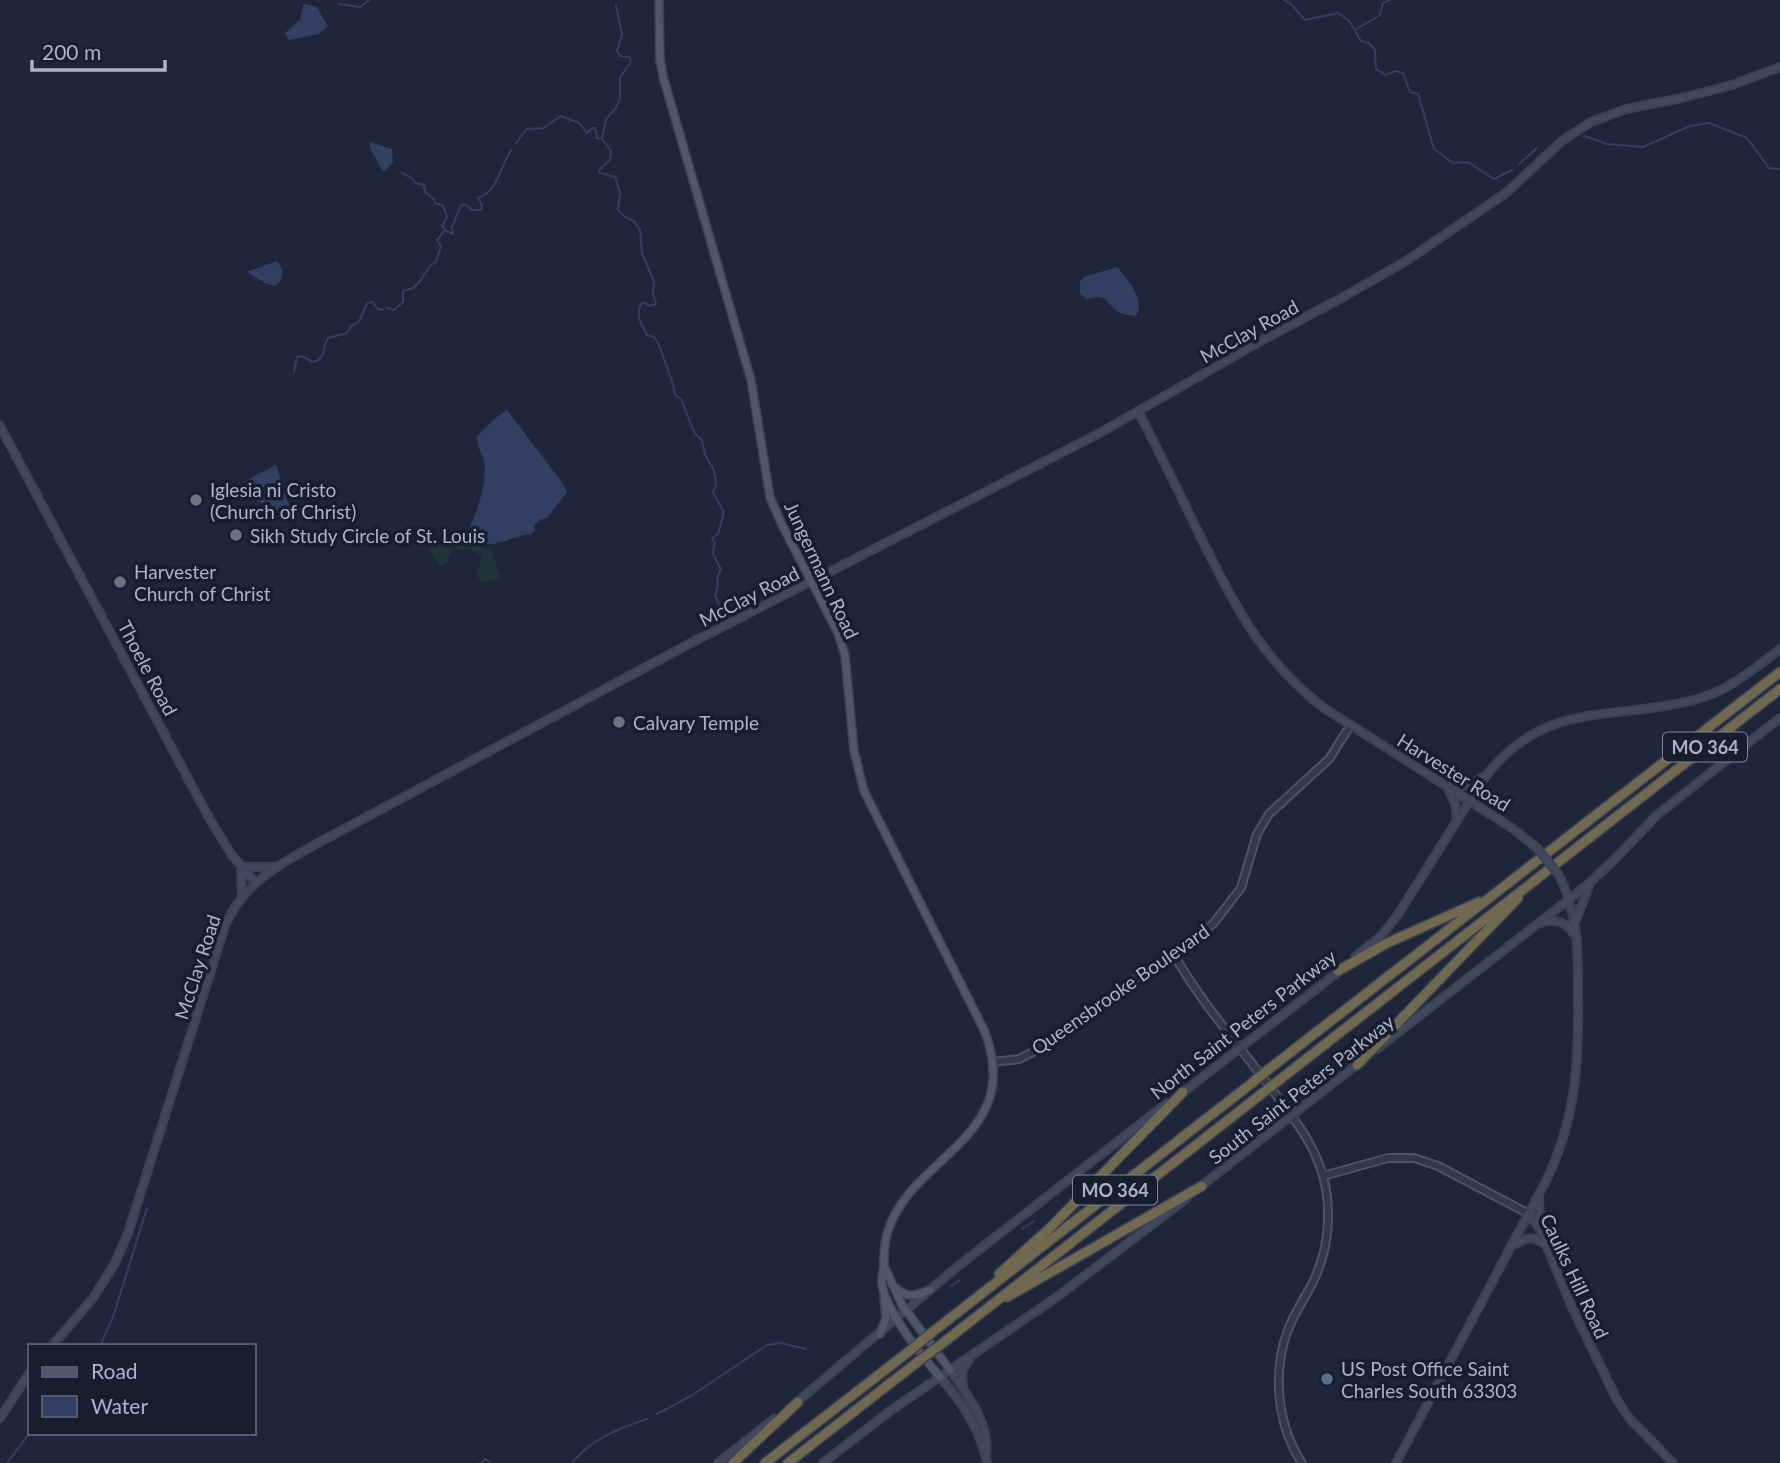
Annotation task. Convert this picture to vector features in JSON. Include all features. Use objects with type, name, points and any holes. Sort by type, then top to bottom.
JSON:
[{"type":"highway","name":"MO 364","points":[[765,1463],[1780,672]]},
{"type":"highway","name":"MO 364","points":[[788,1463],[1780,689]]},
{"type":"highway","points":[[1357,1065],[1532,883]]},
{"type":"highway","points":[[1338,971],[1385,944],[1496,893]]},
{"type":"highway","points":[[979,1296],[1007,1266],[1050,1228],[1183,1092]]},
{"type":"highway","points":[[993,1304],[1023,1290],[1202,1186]]},
{"type":"highway","points":[[733,1463],[798,1402]]},
{"type":"highway","points":[[798,1463],[824,1435]]},
{"type":"main road","name":"Jungermann Road","points":[[659,0],[662,71],[751,380],[770,497],[838,633],[845,655],[854,751],[864,790],[984,1030],[993,1062],[990,1095],[981,1118],[969,1135],[902,1200],[887,1232],[883,1254],[884,1266],[906,1311],[964,1390],[985,1433],[988,1445],[987,1463]]},
{"type":"main road","name":"McClay Road","points":[[54,1344],[93,1298],[115,1263],[128,1233],[225,926],[242,897],[255,882],[275,867],[687,645],[1098,434],[1406,261],[1506,193],[1563,140],[1591,122],[1626,108],[1694,96],[1732,85],[1780,67]]},
{"type":"main road","name":"Harvester Road","points":[[1138,411],[1238,610],[1255,637],[1303,692],[1350,726],[1513,828],[1537,848],[1559,875],[1570,898],[1576,920],[1579,1057],[1576,1087],[1561,1146],[1510,1251],[1396,1463]]},
{"type":"main road","name":"Thoele Road","points":[[0,426],[208,816],[231,855],[255,882]]},
{"type":"main road","name":"North Saint Peters Parkway","points":[[718,1463],[798,1402],[930,1290],[1338,971],[1390,925],[1488,774],[1518,744],[1548,726],[1578,716],[1669,704],[1706,696],[1743,678],[1780,649]]},
{"type":"main road","name":"South Saint Peters Parkway","points":[[823,1463],[891,1411],[1083,1279],[1292,1117],[1590,883],[1657,815],[1780,718]]},
{"type":"main road","points":[[1457,821],[1455,803],[1447,787],[1469,785],[1488,774]]},
{"type":"main road","points":[[242,897],[241,867],[275,867]]},
{"type":"main road","points":[[1576,920],[1590,883]]},
{"type":"main road","points":[[1534,926],[1548,920],[1565,923],[1578,940]]},
{"type":"main road","points":[[1538,1196],[1542,1234]]},
{"type":"main road","name":"Caulks Hill Road","points":[[1529,1214],[1542,1234],[1617,1400],[1629,1418],[1673,1463]]},
{"type":"main road","points":[[1510,1251],[1522,1240],[1530,1238],[1537,1238],[1546,1245]]},
{"type":"main road","name":"Jungermann Road","points":[[884,1266],[881,1277],[897,1319],[962,1405],[986,1455]]},
{"type":"main road","points":[[892,1284],[905,1295],[916,1295],[930,1290]]},
{"type":"main road","points":[[880,1334],[886,1318],[885,1293]]},
{"type":"main road","points":[[964,1390],[962,1372],[971,1356]]},
{"type":"main road","points":[[0,1418],[28,1375]]},
{"type":"street","name":"Queensbrooke Boulevard","points":[[993,1062],[1019,1059],[1035,1051],[1213,923],[1241,888],[1252,846],[1265,821],[1280,803],[1329,759],[1350,726]]},
{"type":"street","points":[[1173,953],[1195,990],[1308,1138],[1323,1176],[1328,1221],[1326,1241],[1314,1279],[1296,1311],[1286,1337],[1279,1384],[1288,1436],[1302,1463]]},
{"type":"street","name":"Caulks Hill Road","points":[[1323,1176],[1388,1158],[1414,1158],[1438,1166],[1529,1214]]},
{"type":"shaded area","points":[[465,530],[475,543],[491,549],[501,578],[481,582],[477,575],[482,556],[467,548],[463,551],[454,546],[447,562],[441,567],[428,549]]},
{"type":"water","points":[[305,4],[317,7],[328,26],[319,34],[289,40],[285,33],[300,20]]},
{"type":"water","points":[[371,142],[392,149],[393,162],[385,171],[369,146]]},
{"type":"water","points":[[277,261],[282,274],[281,280],[275,286],[247,272]]},
{"type":"water","points":[[1117,267],[1137,297],[1139,310],[1136,316],[1118,312],[1103,298],[1087,299],[1080,294],[1080,281],[1084,277]]},
{"type":"water","points":[[507,410],[567,492],[547,518],[534,525],[532,534],[487,544],[474,537],[470,526],[485,474],[477,436]]},
{"type":"water","points":[[276,465],[291,511],[288,517],[254,499],[245,481]]},
{"type":"waterway","points":[[339,4],[360,7],[370,0]]},
{"type":"waterway","points":[[1284,0],[1305,20],[1338,13],[1349,21],[1361,41],[1369,43],[1375,50],[1376,69],[1386,75],[1395,71],[1403,73],[1410,92],[1418,94],[1434,149],[1453,163],[1468,162],[1494,179],[1512,170]]},
{"type":"waterway","points":[[1355,30],[1380,15],[1383,3],[1390,0]]},
{"type":"waterway","points":[[516,143],[527,129],[543,128],[561,116],[579,123],[587,133],[595,128],[597,138],[602,139],[606,119],[616,108],[620,98],[620,77],[631,62],[629,57],[620,56],[617,51],[622,35],[616,5]]},
{"type":"waterway","points":[[1584,136],[1607,144],[1643,147],[1690,126],[1709,123],[1747,138],[1769,168],[1780,169]]},
{"type":"waterway","points":[[602,139],[611,151],[610,160],[599,170],[600,173],[615,177],[620,192],[618,210],[634,221],[640,230],[642,253],[654,282],[656,304],[650,306],[643,302],[639,310],[641,323],[647,335],[654,337],[658,343],[675,395],[681,399],[714,471],[716,484],[713,492],[723,511],[718,534],[712,538],[715,543],[714,556],[721,569],[715,595],[721,609]]},
{"type":"waterway","points":[[1519,164],[1537,148]]},
{"type":"waterway","points":[[387,308],[394,310],[403,302],[403,291],[413,288],[436,262],[441,246],[437,240],[445,230],[453,234],[452,227],[461,205],[472,210],[481,210],[482,205],[478,198],[490,190],[511,150]]},
{"type":"waterway","points":[[402,173],[412,178],[415,183],[424,185],[425,192],[435,203],[443,206],[447,217],[442,226],[444,228]]},
{"type":"waterway","points":[[294,372],[297,357],[317,361],[328,338],[347,333],[351,326],[359,322],[367,303],[373,302],[378,309],[383,310]]},
{"type":"waterway","points":[[101,1344],[113,1317],[147,1208]]},
{"type":"waterway","points":[[1022,1229],[1034,1221]]},
{"type":"waterway","points":[[951,1286],[960,1280]]},
{"type":"waterway","points":[[657,1414],[691,1396],[767,1345],[781,1343],[806,1349]]},
{"type":"waterway","points":[[572,1463],[597,1441],[647,1419]]},
{"type":"waterway","points":[[7,1463],[28,1435]]},
{"type":"waterway","points":[[480,1463],[486,1459],[490,1463]]},
{"type":"place","name":"Iglesia ni Cristo (Church of Christ)","points":[[196,500]]},
{"type":"place","name":"Sikh Study Circle of St. Louis","points":[[236,535]]},
{"type":"place","name":"Harvester Church of Christ","points":[[120,582]]},
{"type":"place","name":"Calvary Temple","points":[[619,722]]},
{"type":"place","name":"US Post Office Saint Charles South 63303","points":[[1327,1379]]}]
